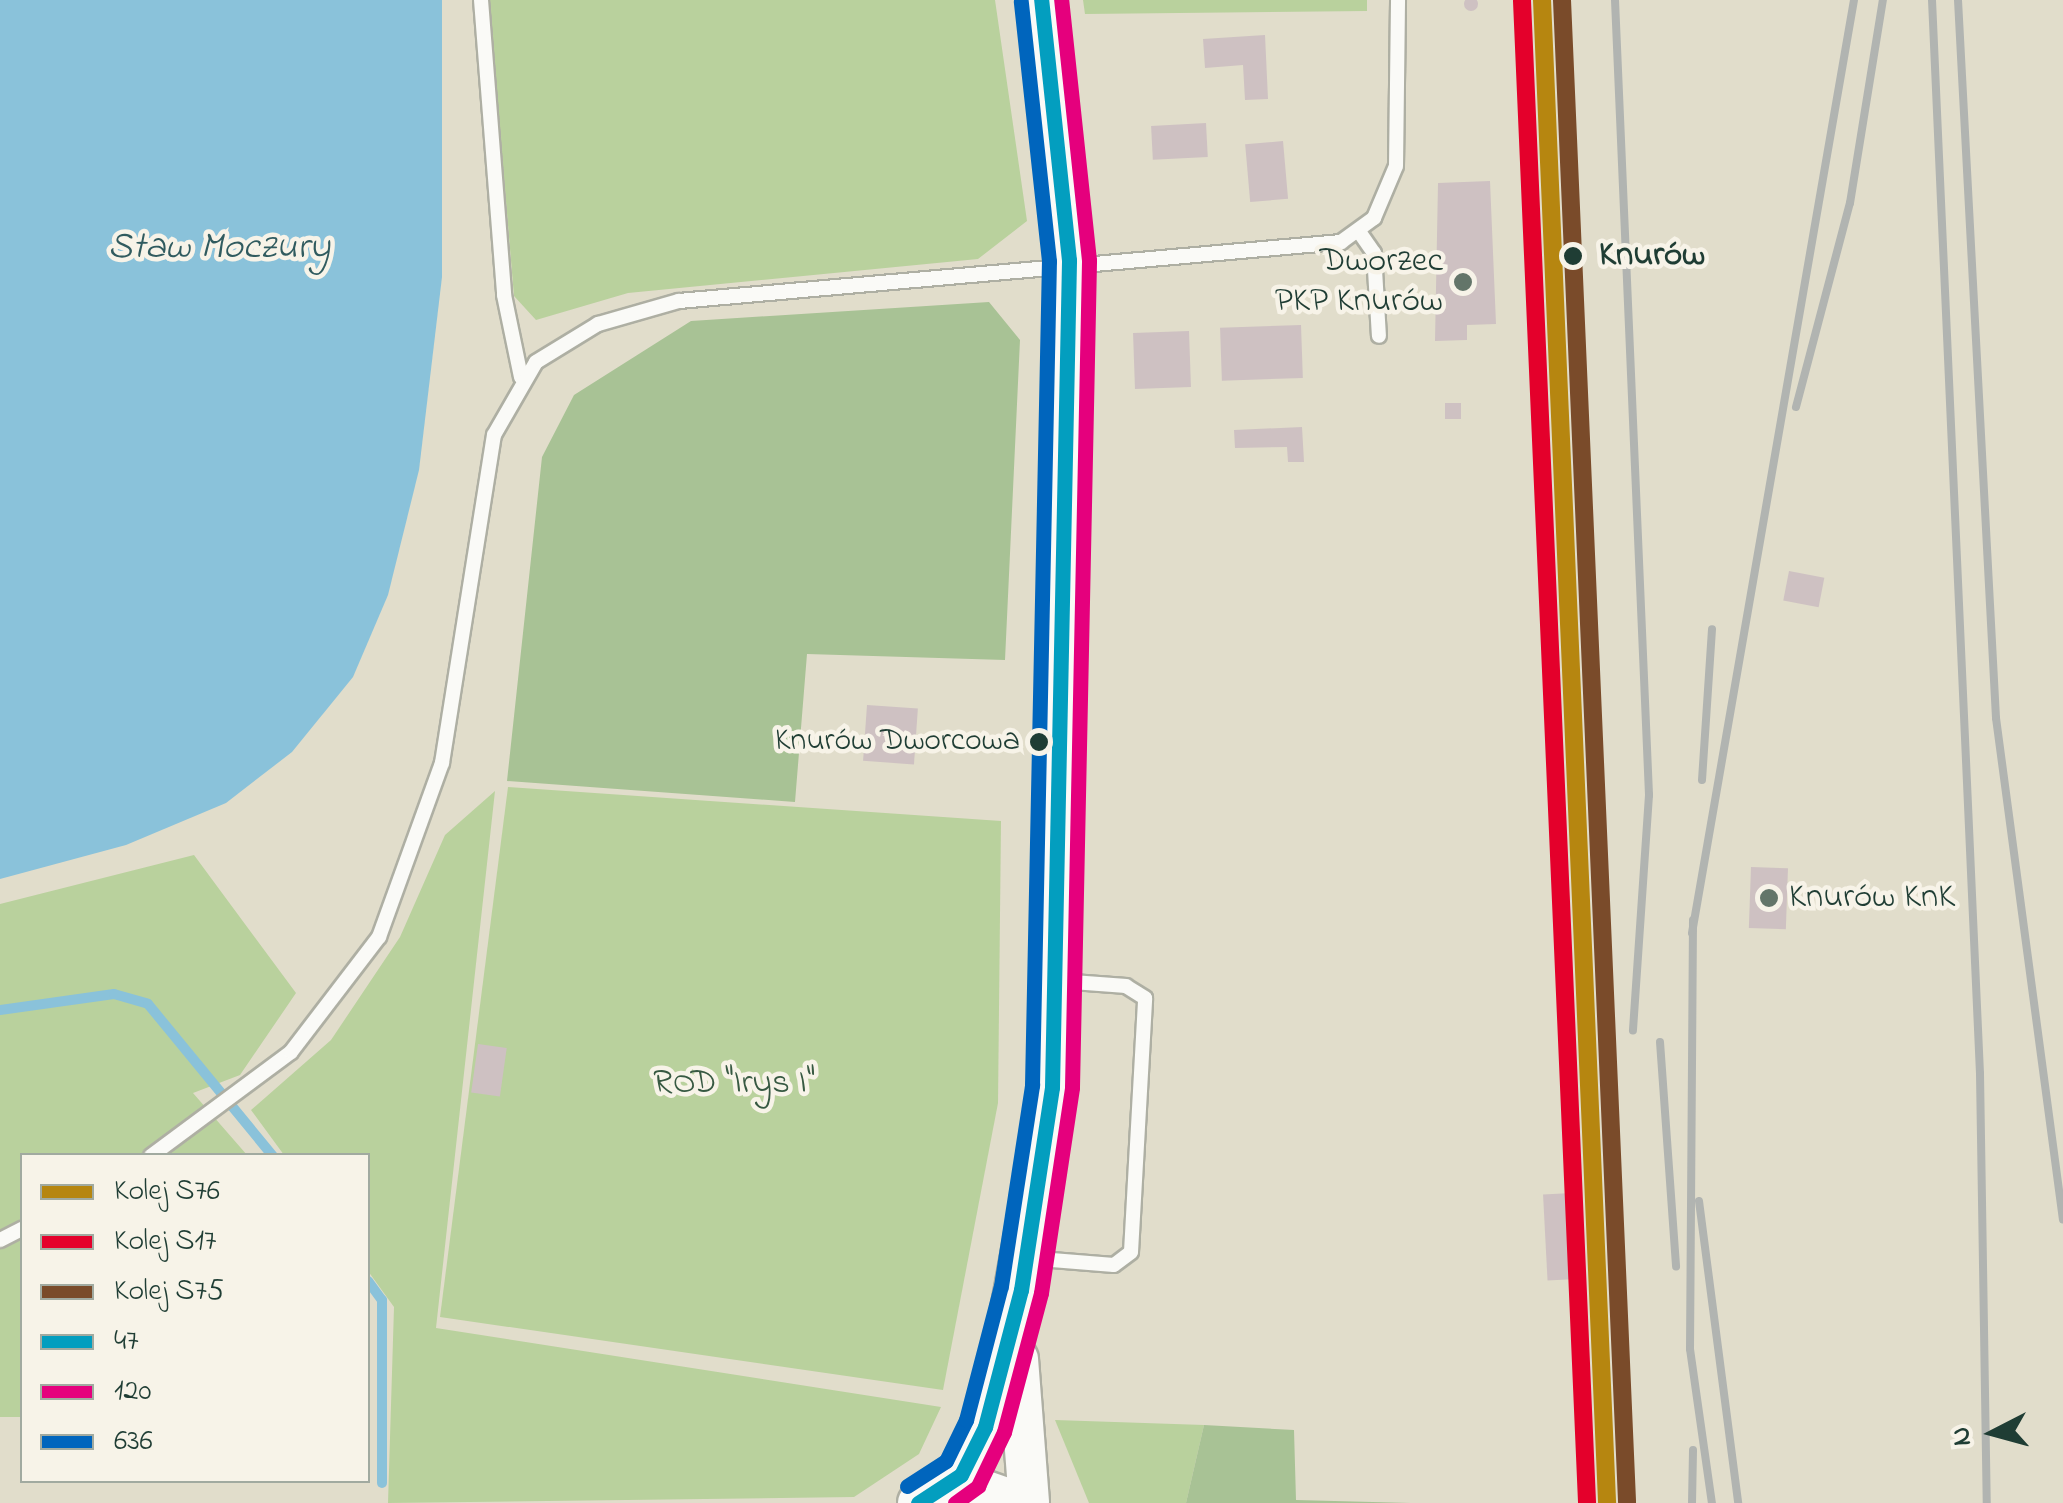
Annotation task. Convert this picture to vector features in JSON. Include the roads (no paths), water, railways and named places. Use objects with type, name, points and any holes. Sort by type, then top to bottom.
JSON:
[{"type":"main road","points":[[1029,1503],[1018,1421],[1024,1274],[1058,981],[1069,260],[1041,0]]},
{"type":"main road","points":[[933,1495],[979,1443],[1024,1274]]},
{"type":"main road","points":[[933,1495],[990,1488],[1020,1503]]},
{"type":"lane","points":[[481,0],[507,323],[521,377]]},
{"type":"lane","points":[[156,1153],[249,1090],[327,1012],[401,890],[442,763],[494,435],[521,377],[565,341],[651,306],[1003,278],[1069,260],[1321,247],[1360,233],[1396,166],[1398,0]]},
{"type":"lane","points":[[1360,233],[1374,253],[1379,336]]},
{"type":"lane","points":[[1024,1274],[1114,1264],[1130,1252],[1145,998],[1126,986],[1058,981]]},
{"type":"water","name":"Staw Moczury","points":[[0,0],[442,0],[442,277],[419,470],[388,595],[353,677],[292,752],[226,803],[126,845],[0,879]]},
{"type":"waterway","points":[[0,1010],[114,994],[148,1004],[271,1153]]},
{"type":"waterway","points":[[370,1284],[382,1300],[382,1483]]},
{"type":"railway","points":[[1615,0],[1649,795],[1633,1030]]},
{"type":"railway","points":[[1692,933],[1854,0]]},
{"type":"railway","points":[[1796,407],[1850,203],[1883,0]]},
{"type":"railway","points":[[1932,0],[1980,1074],[1987,1503]]},
{"type":"railway","points":[[1958,0],[1996,718],[2063,1220]]},
{"type":"railway","points":[[1702,780],[1712,629]]},
{"type":"railway","points":[[1693,920],[1690,1349],[1712,1503]]},
{"type":"railway","points":[[1660,1042],[1676,1266]]},
{"type":"railway","points":[[1699,1201],[1738,1503]]},
{"type":"railway","points":[[1692,1503],[1693,1450]]},
{"type":"rail line","name":"S76","points":[[1542,0],[1607,1503]]},
{"type":"rail line","name":"S75","points":[[1562,0],[1627,1502]]},
{"type":"rail line","name":"S17","points":[[1522,1],[1587,1503]]},
{"type":"place","name":"Knurów","points":[[1573,256]]},
{"type":"place","name":"Dworzec PKP Knurów","points":[[1463,282]]},
{"type":"place","name":"Knurów Dworcowa","points":[[1039,742]]},
{"type":"place","name":"Knurów KnK","points":[[1769,898]]},
{"type":"park label","name":"ROD \"Irys I\"","points":[[734,1084]]}]
